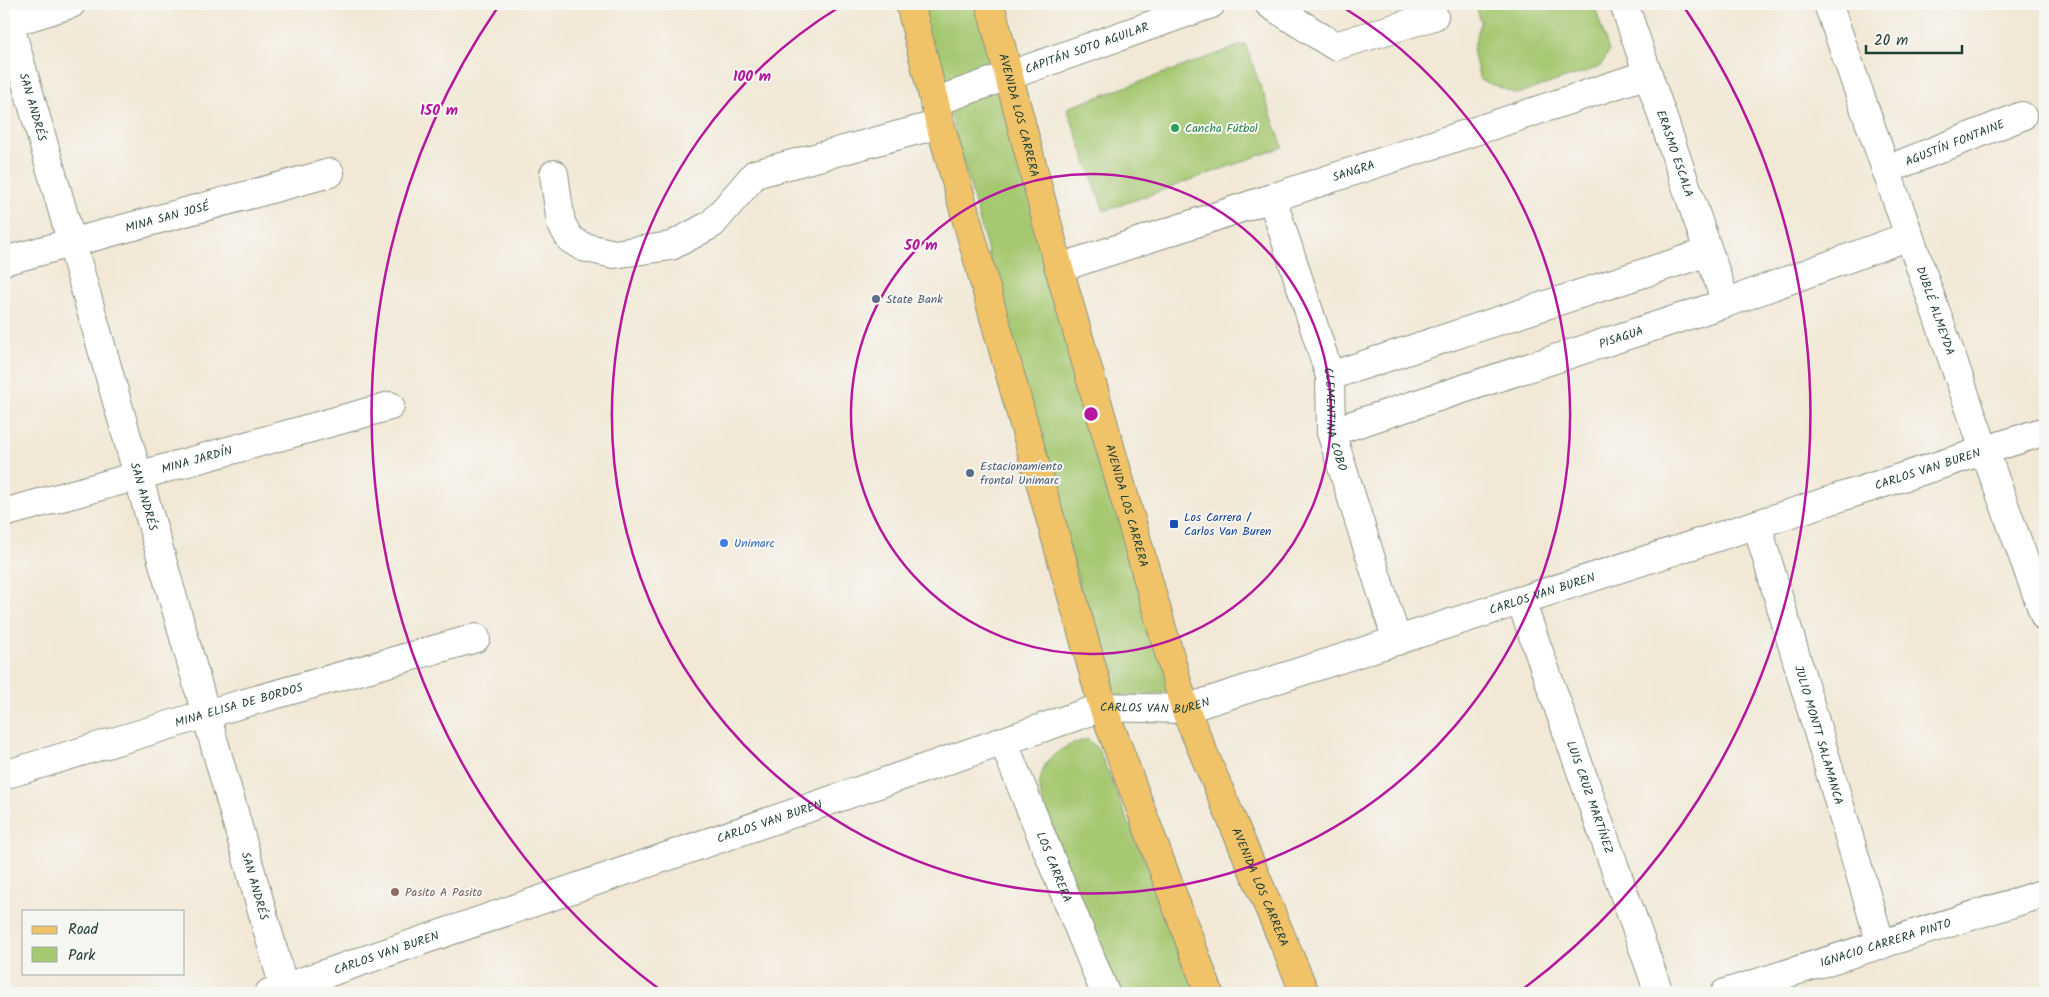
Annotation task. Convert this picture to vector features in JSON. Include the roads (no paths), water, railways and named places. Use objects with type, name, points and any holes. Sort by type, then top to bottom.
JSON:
[{"type":"main road","points":[[910,4],[937,113],[1103,707],[1209,993]]},
{"type":"main road","name":"AVENIDA LOS CARRERA","points":[[990,4],[1007,75],[1059,268],[1185,709],[1304,993]]},
{"type":"street","points":[[5,18],[71,4]]},
{"type":"street","name":"CAPITÁN SOTO AGUILAR","points":[[554,174],[561,224],[570,239],[583,247],[614,254],[671,246],[712,224],[755,174],[937,113],[1007,75],[1211,4]]},
{"type":"street","points":[[1269,4],[1335,46],[1434,16]]},
{"type":"street","name":"ERASMO ESCALA","points":[[1624,4],[1726,303]]},
{"type":"street","name":"DUBLÉ ALMEYDA","points":[[1828,4],[1984,452],[2045,617]]},
{"type":"street","name":"SAN ANDRÉS","points":[[5,18],[72,243],[206,714],[276,991]]},
{"type":"street","name":"SANGRA","points":[[1059,268],[1648,74]]},
{"type":"street","name":"AGUSTÍN FONTAINE","points":[[1886,170],[2022,116]]},
{"type":"street","name":"MINA SAN JOSÉ","points":[[4,261],[330,173]]},
{"type":"street","name":"CLEMENTINA COBO","points":[[1272,198],[1330,376],[1331,432],[1397,641]]},
{"type":"street","name":"PISAGUA","points":[[1331,432],[1726,303],[1909,236]]},
{"type":"street","points":[[1330,376],[1708,252]]},
{"type":"street","name":"MINA JARDÍN","points":[[4,513],[390,406]]},
{"type":"street","name":"CARLOS VAN BUREN","points":[[276,991],[1103,707],[1185,709],[2045,431]]},
{"type":"street","name":"JULIO MONTT SALAMANCA","points":[[1757,525],[1881,945]]},
{"type":"street","name":"LUIS CRUZ MARTÍNEZ","points":[[1521,600],[1659,993]]},
{"type":"street","name":"MINA ELISA DE BORDOS","points":[[4,775],[206,714],[476,638]]},
{"type":"street","name":"LOS CARRERA","points":[[1003,742],[1105,993]]},
{"type":"street","name":"IGNACIO CARRERA PINTO","points":[[1725,993],[2045,894]]},
{"type":"place","name":"Cancha Fútbol","points":[[1175,128]]},
{"type":"place","name":"State Bank","points":[[876,299]]},
{"type":"place","name":"Estacionamiento frontal Unimarc","points":[[970,473]]},
{"type":"place","name":"Los Carrera / Carlos Van Buren","points":[[1174,524]]},
{"type":"place","name":"Unimarc","points":[[724,543]]},
{"type":"place","name":"Pasito A Pasito","points":[[395,892]]}]
